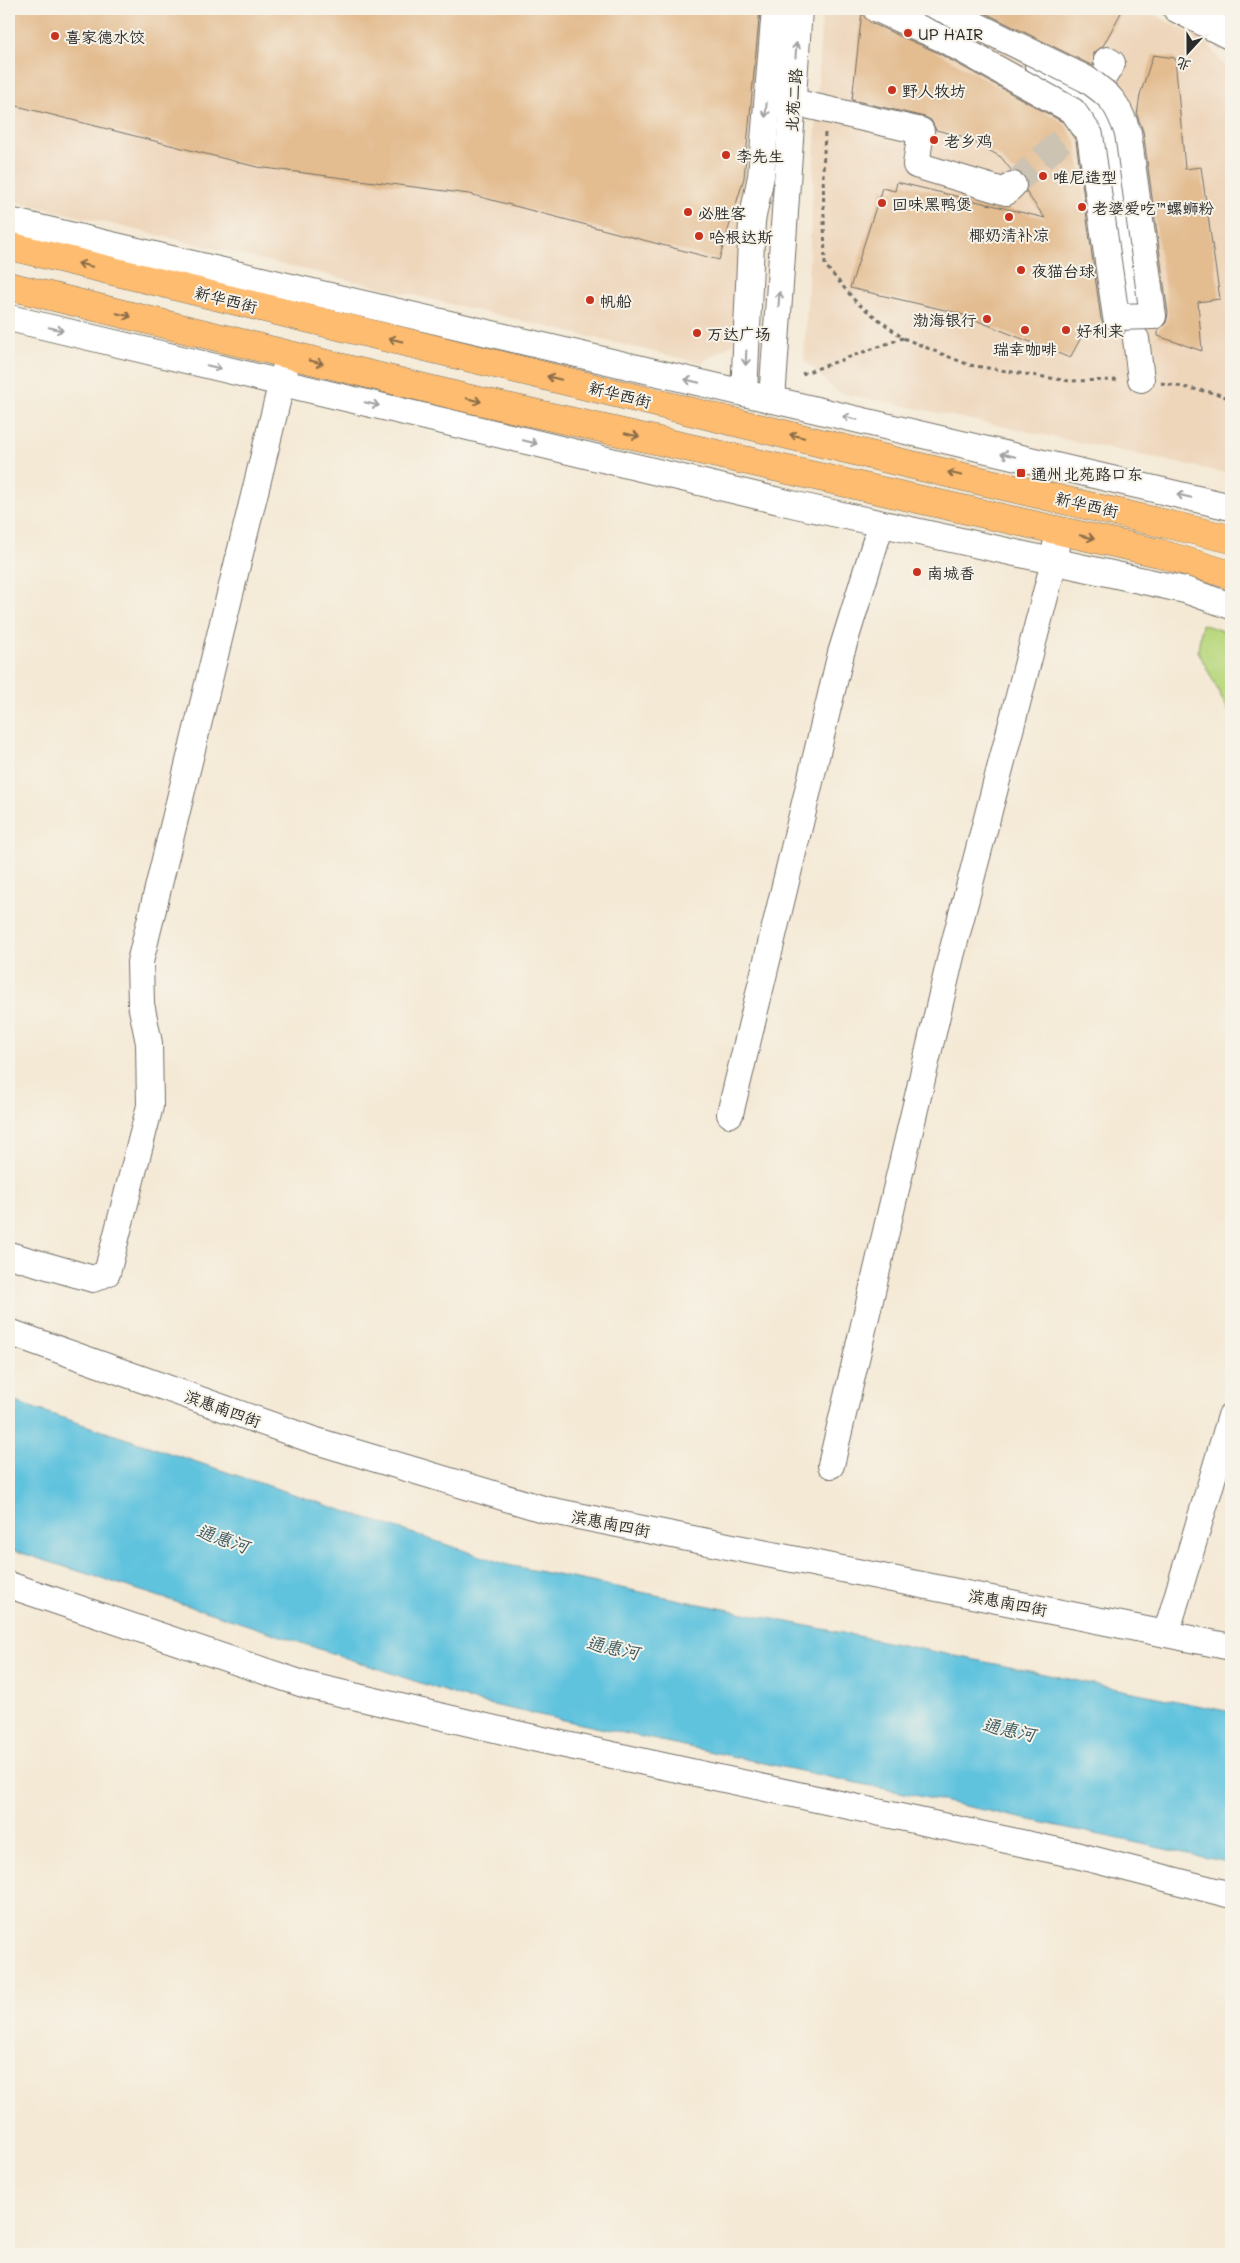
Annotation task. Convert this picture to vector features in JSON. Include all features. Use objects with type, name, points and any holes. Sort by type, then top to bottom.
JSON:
[{"type":"main road","name":"新华西街","points":[[9,246],[895,461],[1159,520],[1231,539]]},
{"type":"main road","name":"新华西街","points":[[9,286],[472,399],[1159,553],[1231,575]]},
{"type":"street","name":"北苑二路","points":[[744,393],[752,221],[761,176],[775,9]]},
{"type":"street","name":"北苑二路","points":[[772,400],[799,9]]},
{"type":"street","points":[[877,9],[943,38],[1086,109],[1128,133]]},
{"type":"street","points":[[922,9],[1054,73],[1086,109],[1134,290]]},
{"type":"street","points":[[1176,9],[1231,37]]},
{"type":"street","points":[[1219,9],[1231,15]]},
{"type":"street","points":[[943,38],[949,12],[1086,109]]},
{"type":"street","points":[[1086,109],[1112,63],[1107,60]]},
{"type":"street","points":[[1086,109],[1108,94],[1120,112],[1128,133],[1134,290],[1141,379]]},
{"type":"street","points":[[793,102],[921,131],[916,165],[1006,192],[1013,186]]},
{"type":"street","points":[[9,221],[1231,507]]},
{"type":"street","points":[[9,318],[881,524],[1185,590],[1231,606]]},
{"type":"street","points":[[9,1255],[93,1279],[107,1273],[150,1106],[149,1043],[141,1004],[140,962],[289,355]]},
{"type":"street","points":[[730,1114],[841,653],[881,524]]},
{"type":"street","points":[[831,1465],[951,956],[1054,562],[1057,530]]},
{"type":"street","name":"滨惠南四街","points":[[9,1332],[313,1440],[544,1509],[1231,1647]]},
{"type":"street","points":[[1166,1634],[1231,1416]]},
{"type":"street","points":[[9,1585],[306,1685],[538,1739],[1072,1854],[1231,1895]]},
{"type":"path","points":[[827,110],[822,171],[825,265],[857,303],[903,338],[969,365],[1068,381],[1141,379],[1215,393],[1231,399]]},
{"type":"path","points":[[802,374],[903,338]]},
{"type":"shaded area","points":[[9,9],[764,9],[734,343],[701,363],[9,200]]},
{"type":"shaded area","points":[[822,9],[1143,9],[1206,41],[1231,75],[1231,474],[837,392],[804,360]]},
{"type":"green space","points":[[1202,624],[1231,634],[1231,716],[1198,651]]},
{"type":"water","name":"通惠河","points":[[9,1400],[508,1565],[1231,1712],[1231,1863],[474,1701],[236,1621],[9,1549]]},
{"type":"building","points":[[9,9],[760,9],[744,178],[719,260],[469,194],[257,167],[9,104]]},
{"type":"building","points":[[977,9],[1123,9],[1103,46],[1094,53],[1093,66]]},
{"type":"building","points":[[862,11],[865,18],[871,23],[936,52],[1063,122],[1076,141],[1101,319],[1108,333],[1084,332],[1070,358],[958,313],[850,288],[882,188],[895,191],[897,182],[1045,218],[1026,192],[1028,182],[1024,175],[1011,170],[1001,157],[965,137],[936,130],[931,120],[925,117],[852,100]]},
{"type":"building","points":[[1153,55],[1175,58],[1185,169],[1201,167],[1220,299],[1198,302],[1202,351],[1158,336],[1158,330],[1166,323],[1168,314],[1143,131],[1137,115],[1140,95]]},
{"type":"tunnel","points":[[1013,185],[1086,118]]},
{"type":"place","name":"UP HAIR","points":[[908,33]]},
{"type":"place","name":"喜家德水饺","points":[[55,36]]},
{"type":"place","name":"野人牧坊","points":[[892,90]]},
{"type":"place","name":"老乡鸡","points":[[934,140]]},
{"type":"place","name":"李先生","points":[[726,155]]},
{"type":"place","name":"唯尼造型","points":[[1043,176]]},
{"type":"place","name":"回味黑鸭煲","points":[[882,203]]},
{"type":"place","name":"老婆爱吃™螺蛳粉","points":[[1082,207]]},
{"type":"place","name":"必胜客","points":[[688,212]]},
{"type":"place","name":"椰奶清补凉","points":[[1009,217]]},
{"type":"place","name":"哈根达斯","points":[[699,236]]},
{"type":"place","name":"夜猫台球","points":[[1021,270]]},
{"type":"place","name":"帆船","points":[[590,300]]},
{"type":"place","name":"渤海银行","points":[[987,319]]},
{"type":"place","name":"瑞幸咖啡","points":[[1025,330]]},
{"type":"place","name":"好利来","points":[[1066,330]]},
{"type":"place","name":"万达广场","points":[[697,333]]},
{"type":"place","name":"通州北苑路口东","points":[[1021,473]]},
{"type":"place","name":"南城香","points":[[917,572]]}]
